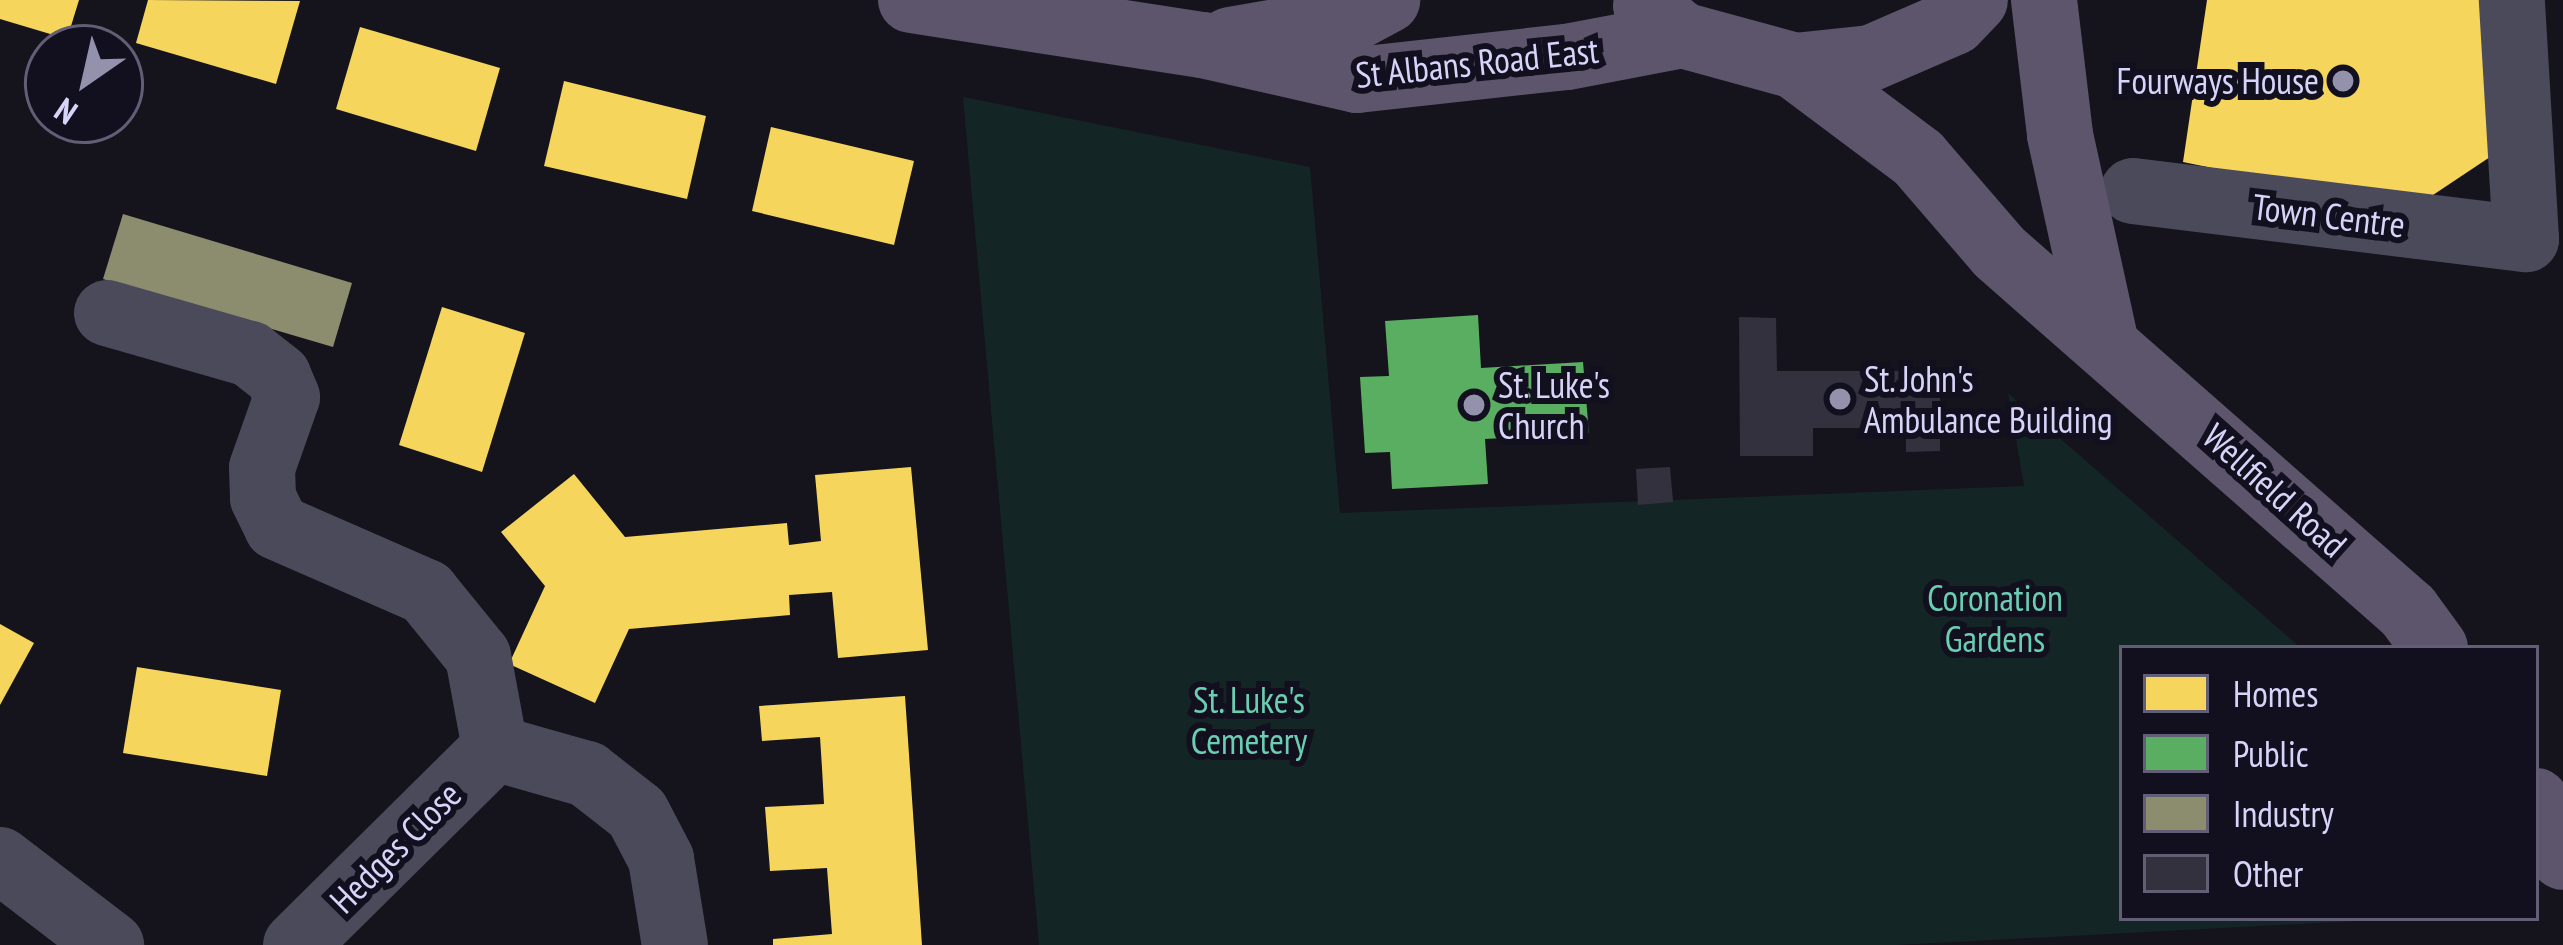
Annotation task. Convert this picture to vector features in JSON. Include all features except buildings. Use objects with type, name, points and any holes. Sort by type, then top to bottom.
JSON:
[{"type":"main road","name":"St Albans Road East","points":[[911,0],[1203,45],[1357,80],[1567,57],[1660,17]]},
{"type":"main road","name":"St Albans Road East","points":[[1203,45],[1352,19],[1387,0]]},
{"type":"main road","points":[[1660,17],[1795,66],[1871,58],[1954,22],[1975,0]]},
{"type":"main road","points":[[2044,0],[2060,135],[2105,340]]},
{"type":"main road","name":"Wellfield Road","points":[[1795,66],[1918,158],[2000,252],[2408,611],[2433,645]]},
{"type":"main road","points":[[2539,807],[2563,857]]},
{"type":"street","name":"Town Centre","points":[[2132,191],[2544,241],[2512,0]]},
{"type":"street","points":[[107,313],[250,354],[278,376],[287,397],[262,468],[263,498],[277,526],[426,592],[478,656],[495,748],[586,774],[637,813],[661,859],[675,945]]},
{"type":"street","name":"Hedges Close","points":[[296,945],[495,748]]},
{"type":"street","points":[[0,860],[111,945]]},
{"type":"green space","name":"St. Luke's Cemetery","points":[[963,97],[1310,167],[1340,513],[2024,486],[2008,393],[2298,645],[2119,645],[2119,921],[2356,921],[1896,945],[1039,945]]},
{"type":"place","name":"Fourways House","points":[[2343,81]]},
{"type":"place","name":"St. John's Ambulance Building","points":[[1840,399]]},
{"type":"place","name":"St. Luke's Church","points":[[1474,405]]},
{"type":"park label","name":"Coronation Gardens","points":[[1995,618]]}]
